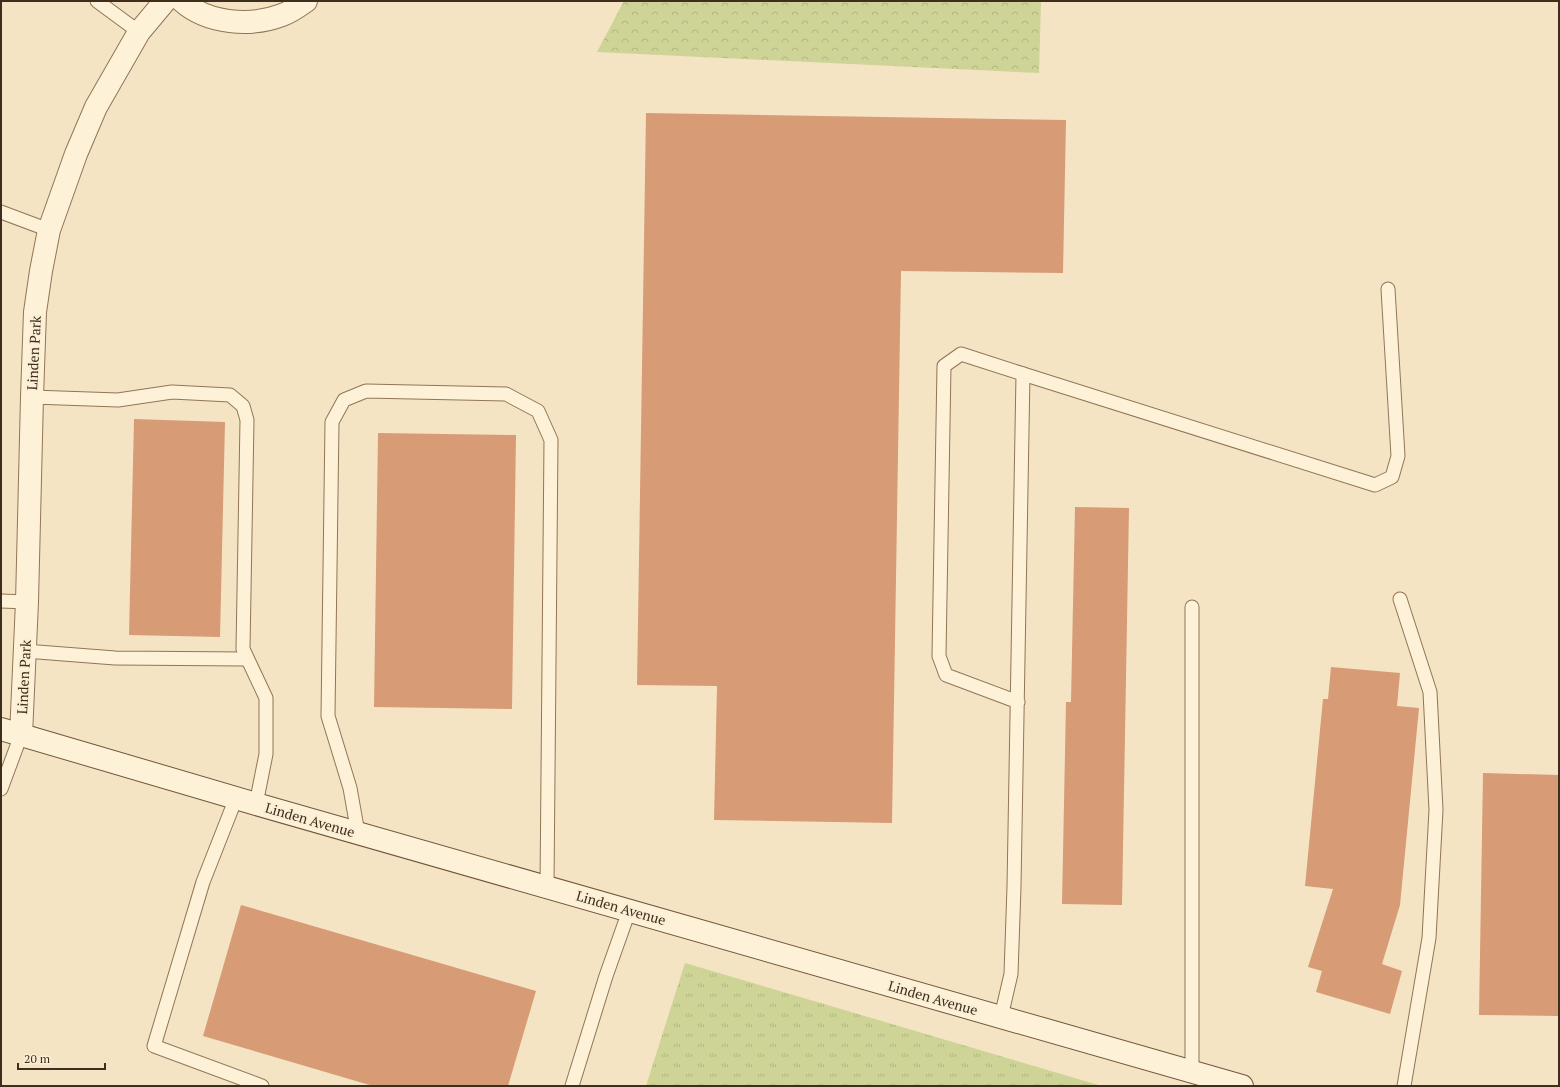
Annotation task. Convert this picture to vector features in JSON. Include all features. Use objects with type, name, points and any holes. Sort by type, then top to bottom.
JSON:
[{"type":"main road","name":"Linden Park","points":[[11,732],[25,651],[35,312],[49,230],[76,154],[96,107],[139,32],[164,1]]},
{"type":"main road","points":[[182,1],[189,7],[218,20],[251,22],[283,15],[306,1]]},
{"type":"main road","name":"Linden Avenue","points":[[11,732],[246,801],[1242,1086]]},
{"type":"lane","points":[[97,1],[139,32]]},
{"type":"lane","points":[[1,212],[49,230]]},
{"type":"lane","points":[[1018,702],[946,675],[939,656],[944,366],[960,354],[1375,485],[1392,477],[1398,456],[1388,289]]},
{"type":"lane","points":[[1001,1017],[1011,974],[1014,887],[1023,374]]},
{"type":"lane","points":[[358,833],[350,788],[328,716],[332,422],[344,400],[366,391],[506,394],[538,411],[551,440],[547,886]]},
{"type":"lane","points":[[32,397],[118,400],[172,392],[230,394],[243,406],[248,420],[242,649],[246,660],[266,698],[266,754],[246,801],[203,882],[154,1046],[262,1086]]},
{"type":"lane","points":[[1400,599],[1430,692],[1436,810],[1429,938],[1404,1086]]},
{"type":"lane","points":[[1,601],[27,602]]},
{"type":"lane","points":[[1192,607],[1192,1072]]},
{"type":"lane","points":[[25,651],[115,658],[246,660]]},
{"type":"lane","points":[[1,789],[11,732]]},
{"type":"lane","points":[[572,1086],[606,976],[629,911]]},
{"type":"green space","points":[[624,1],[1041,1],[1039,73],[597,52]]},
{"type":"green space","points":[[685,963],[1102,1086],[646,1086]]},
{"type":"building","points":[[646,113],[1066,120],[1063,273],[901,271],[892,823],[714,820],[717,686],[637,685]]},
{"type":"building","points":[[134,419],[225,422],[220,637],[129,635]]},
{"type":"building","points":[[378,433],[516,435],[512,709],[374,707]]},
{"type":"building","points":[[1075,507],[1129,508],[1122,905],[1062,904],[1066,702],[1071,702]]},
{"type":"building","points":[[1331,667],[1400,673],[1397,706],[1419,708],[1400,905],[1382,964],[1402,971],[1390,1014],[1316,992],[1322,971],[1308,967],[1333,889],[1305,886],[1323,699],[1328,699]]},
{"type":"building","points":[[1483,773],[1559,775],[1559,1016],[1479,1015]]},
{"type":"building","points":[[241,905],[536,991],[508,1086],[373,1086],[203,1036]]}]
